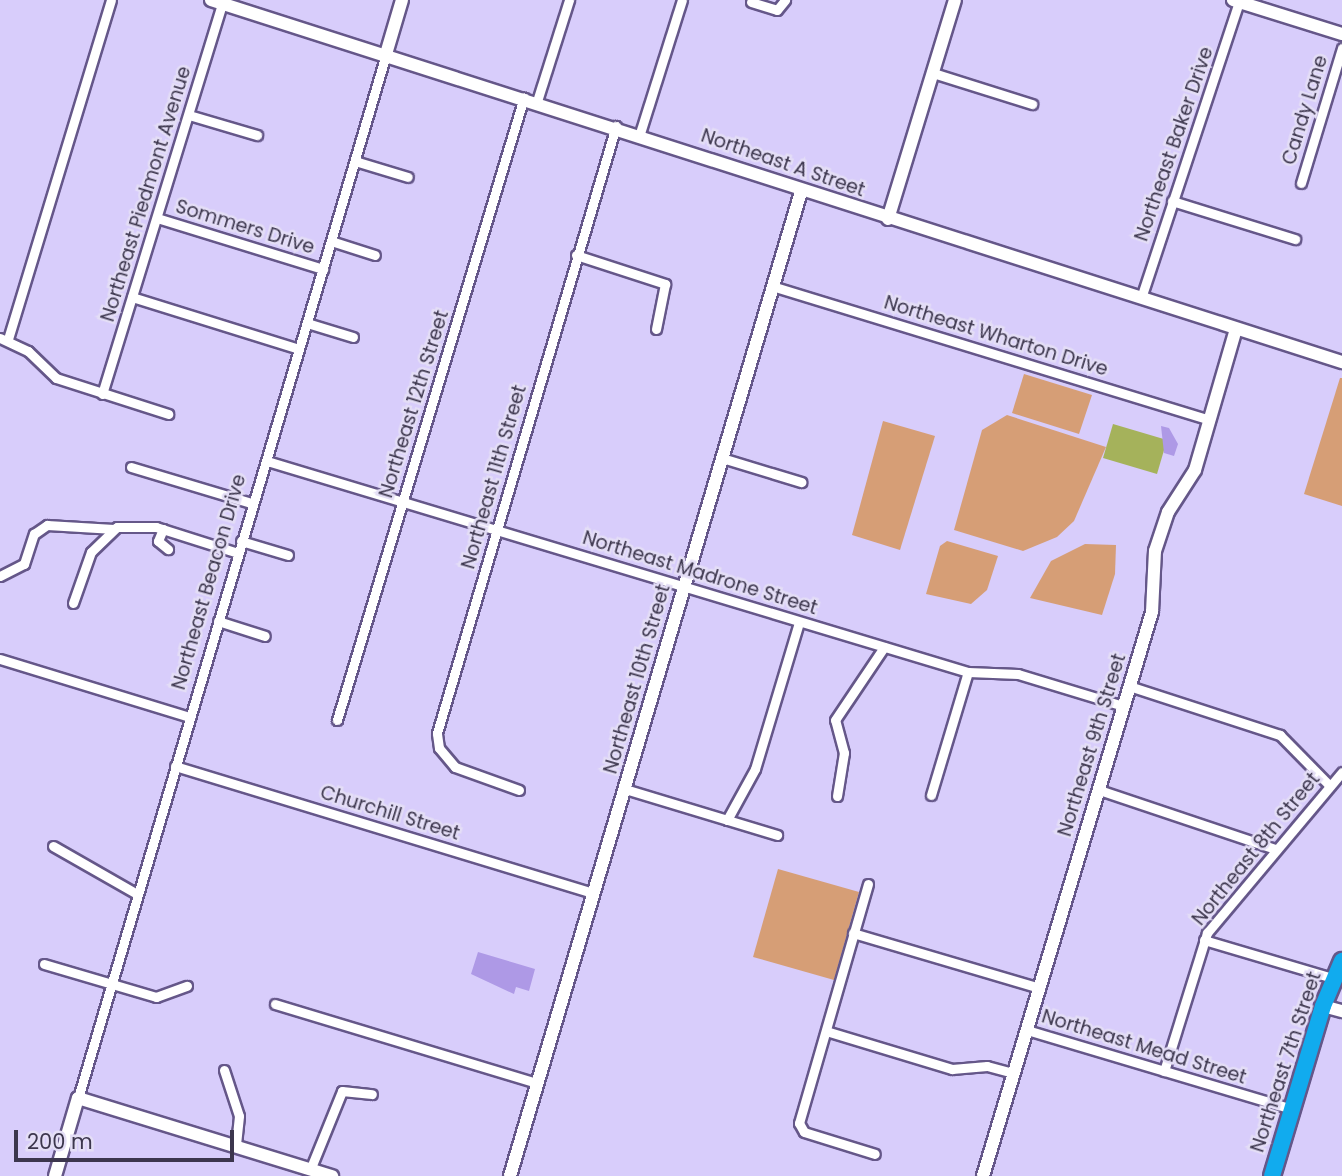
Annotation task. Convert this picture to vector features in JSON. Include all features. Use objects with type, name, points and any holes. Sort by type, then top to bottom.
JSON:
[{"type":"highway","name":"Northeast 7th Street","points":[[1272,1176],[1332,978],[1342,961]]},
{"type":"street","points":[[111,0],[4,339],[56,378],[168,414]]},
{"type":"street","name":"Northeast Beacon Drive","points":[[55,1176],[109,983],[238,553],[250,503],[267,461],[401,0]]},
{"type":"street","points":[[537,101],[569,0]]},
{"type":"street","points":[[640,133],[682,0]]},
{"type":"street","points":[[751,2],[777,10],[785,0]]},
{"type":"street","points":[[888,219],[955,0]]},
{"type":"street","points":[[1236,1],[1278,6],[1342,34]]},
{"type":"street","name":"Northeast Baker Drive","points":[[1141,298],[1236,1]]},
{"type":"street","name":"Northeast A Street","points":[[216,2],[640,133],[801,192],[1342,362]]},
{"type":"street","name":"Northeast Piedmont Avenue","points":[[102,394],[189,114],[216,2]]},
{"type":"street","name":"Candy Lane","points":[[1301,183],[1342,48]]},
{"type":"street","points":[[933,73],[1032,104]]},
{"type":"street","name":"Northeast 12th Street","points":[[337,720],[524,97]]},
{"type":"street","points":[[189,114],[257,135]]},
{"type":"street","name":"Northeast 11th Street","points":[[519,790],[464,772],[443,756],[437,741],[576,255],[616,126]]},
{"type":"street","points":[[355,161],[408,177]]},
{"type":"street","name":"Northeast 10th Street","points":[[510,1176],[801,192]]},
{"type":"street","points":[[1172,201],[1295,239]]},
{"type":"street","name":"Sommers Drive","points":[[157,218],[323,269]]},
{"type":"street","points":[[331,241],[375,255]]},
{"type":"street","points":[[576,255],[665,284],[656,329]]},
{"type":"street","name":"Northeast Wharton Drive","points":[[772,286],[1209,420]]},
{"type":"street","points":[[132,297],[299,349]]},
{"type":"street","points":[[307,323],[353,337]]},
{"type":"street","name":"Northeast 9th Street","points":[[983,1176],[1155,601],[1155,551],[1169,509],[1195,470],[1236,329]]},
{"type":"street","points":[[722,458],[801,482]]},
{"type":"street","name":"Northeast Madrone Street","points":[[267,461],[968,672],[1018,674],[1124,706]]},
{"type":"street","points":[[131,467],[250,503]]},
{"type":"street","points":[[0,576],[23,564],[34,534],[47,525],[163,529],[238,553]]},
{"type":"street","points":[[73,603],[91,552],[114,529]]},
{"type":"street","points":[[163,529],[157,535],[168,549]]},
{"type":"street","points":[[241,541],[288,555]]},
{"type":"street","points":[[218,621],[265,636]]},
{"type":"street","points":[[727,820],[755,769],[799,622]]},
{"type":"street","points":[[837,796],[844,753],[835,720],[884,646]]},
{"type":"street","points":[[0,659],[190,718]]},
{"type":"street","points":[[931,795],[968,672]]},
{"type":"street","points":[[1129,686],[1280,735],[1330,786]]},
{"type":"street","name":"Churchill Street","points":[[175,766],[594,893]]},
{"type":"street","name":"Northeast 8th Street","points":[[1164,1071],[1204,940],[1275,849],[1342,772]]},
{"type":"street","points":[[625,789],[777,835]]},
{"type":"street","points":[[1098,790],[1275,849]]},
{"type":"street","points":[[53,846],[137,894]]},
{"type":"street","points":[[868,884],[799,1128],[876,1154]]},
{"type":"street","points":[[853,933],[1040,988]]},
{"type":"street","points":[[1204,940],[1332,978]]},
{"type":"street","points":[[44,964],[156,997],[187,986]]},
{"type":"street","points":[[275,1004],[537,1083]]},
{"type":"street","points":[[1323,1006],[1342,1011]]},
{"type":"street","name":"Northeast Mead Street","points":[[1027,1030],[1292,1110]]},
{"type":"street","points":[[826,1031],[951,1069],[987,1066],[1014,1073]]},
{"type":"street","points":[[223,1070],[239,1116],[236,1147]]},
{"type":"street","points":[[310,1170],[342,1091],[372,1094]]},
{"type":"street","points":[[78,1098],[332,1176]]},
{"type":"shaded area","points":[[1024,374],[1092,395],[1079,434],[1012,413]]},
{"type":"shaded area","points":[[1342,378],[1342,506],[1304,494]]},
{"type":"shaded area","points":[[1007,415],[1106,447],[1074,521],[1057,537],[1023,551],[954,530],[982,430]]},
{"type":"shaded area","points":[[883,421],[935,436],[900,550],[852,535]]},
{"type":"shaded area","points":[[1113,424],[1167,440],[1157,474],[1103,458]]},
{"type":"shaded area","points":[[947,541],[998,556],[987,590],[971,604],[926,594],[940,546]]},
{"type":"shaded area","points":[[1085,544],[1116,545],[1115,574],[1102,615],[1030,598],[1051,561]]},
{"type":"shaded area","points":[[778,869],[859,892],[834,980],[753,957]]},
{"type":"building","points":[[1161,426],[1169,428],[1178,444],[1174,456],[1164,453]]},
{"type":"building","points":[[478,952],[535,969],[529,991],[516,987],[514,994],[471,974]]}]
